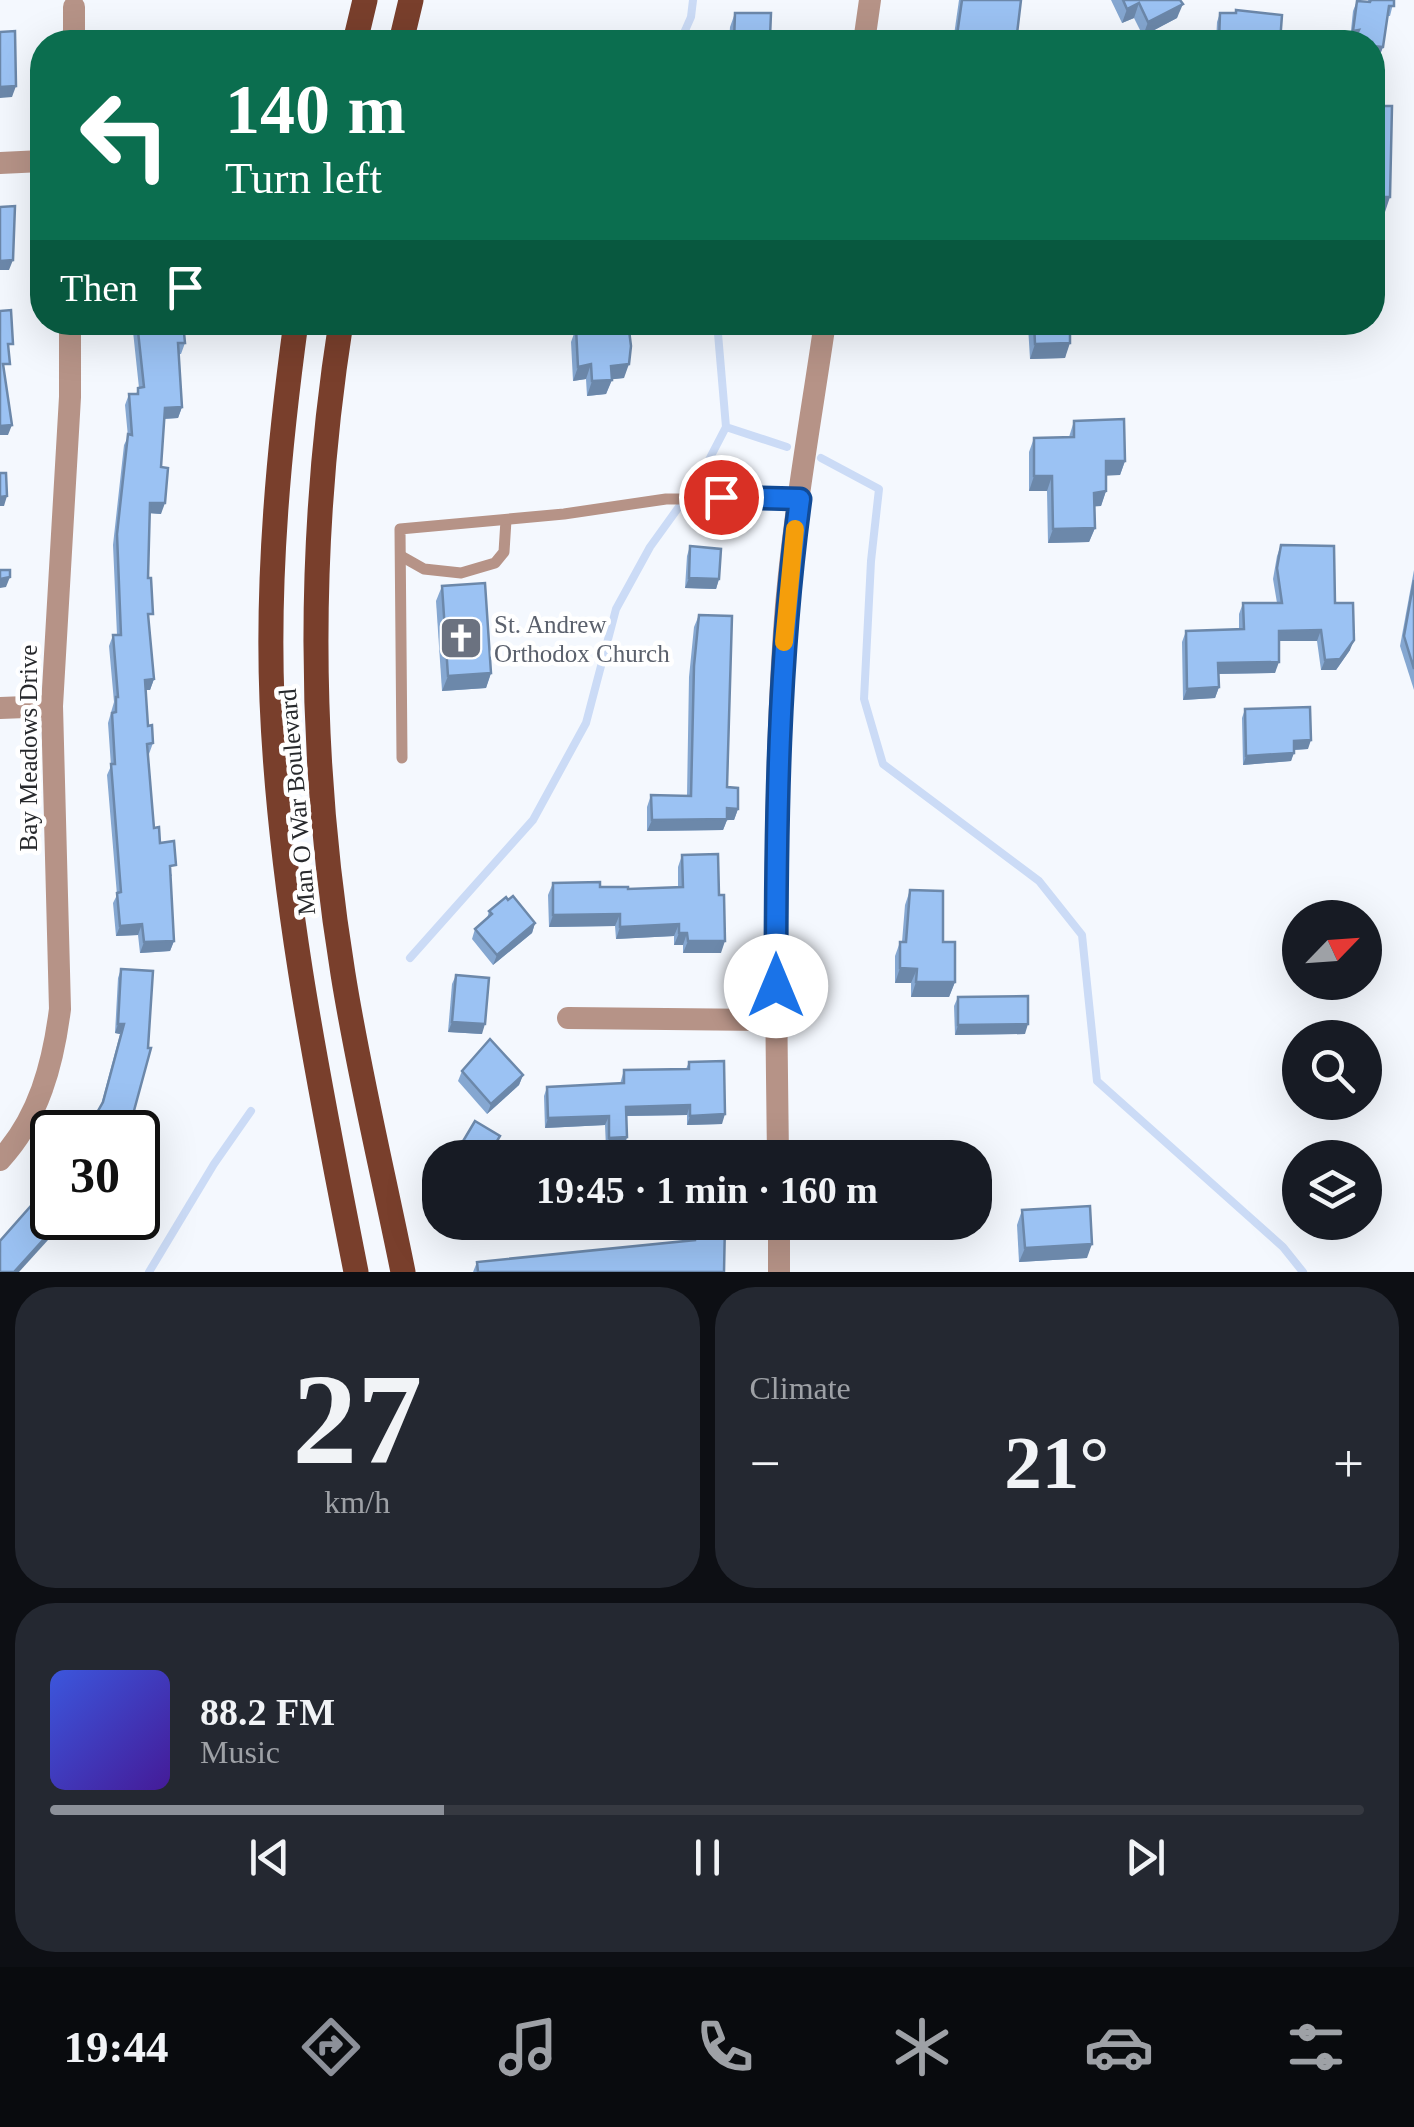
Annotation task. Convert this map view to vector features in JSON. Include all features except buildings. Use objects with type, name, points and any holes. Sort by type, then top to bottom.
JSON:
[{"type":"main road","points":[[358,30],[365,0]]},
{"type":"main road","points":[[404,30],[411,0]]},
{"type":"main road","name":"Man O War Boulevard","points":[[295,335],[275,519],[270,638],[276,766],[295,941],[356,1272]]},
{"type":"main road","name":"Man O War Boulevard","points":[[339,335],[322,472],[318,564],[317,687],[322,802],[343,975],[403,1272]]},
{"type":"street","points":[[866,30],[870,0]]},
{"type":"street","points":[[74,7],[74,30]]},
{"type":"street","points":[[0,164],[30,162]]},
{"type":"street","name":"Bay Meadows Drive","points":[[0,1160],[28,1123],[42,1092],[54,1054],[60,1009],[52,706],[70,397],[70,335]]},
{"type":"street","points":[[778,1140],[779,740],[786,614],[823,335]]},
{"type":"street","points":[[0,708],[52,706]]},
{"type":"street","points":[[568,1018],[776,1020]]},
{"type":"street","points":[[779,1240],[780,1272]]},
{"type":"lane","points":[[402,758],[400,529],[666,499],[800,499]]},
{"type":"lane","points":[[400,556],[424,569],[461,573],[494,563],[504,552],[506,520]]},
{"type":"waterway","points":[[685,30],[693,0]]},
{"type":"waterway","points":[[718,335],[726,427],[787,447]]},
{"type":"waterway","points":[[410,958],[533,820],[586,723],[616,609],[650,547],[699,479],[726,427]]},
{"type":"waterway","points":[[821,458],[879,489],[864,699],[883,764],[1039,881],[1082,935],[1097,1081],[1283,1247],[1303,1272]]},
{"type":"waterway","points":[[149,1272],[251,1111]]},
{"type":"slow traffic","points":[[784,642],[795,529]]},
{"type":"place","name":"St. Andrew Orthodox Church","points":[[461,638]]},
{"type":"route","points":[[721,497],[800,499],[789,577],[780,714],[776,986]]}]
